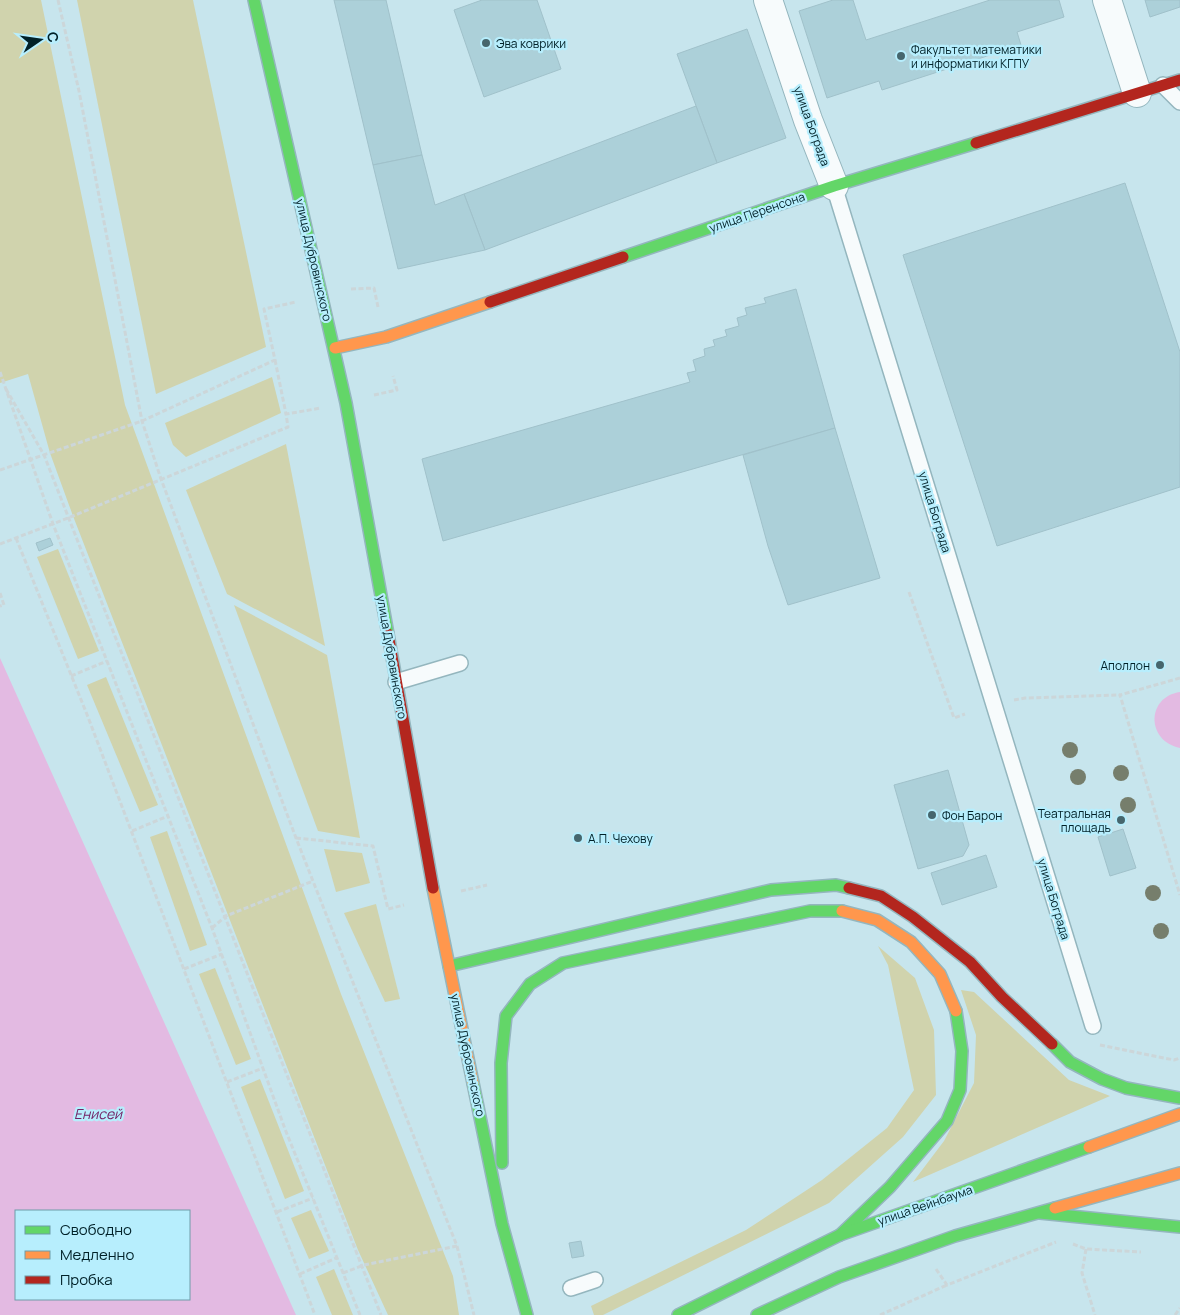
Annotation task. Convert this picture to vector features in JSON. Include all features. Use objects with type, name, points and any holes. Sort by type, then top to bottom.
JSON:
[{"type":"main road","name":"улица Дубровинского","points":[[254,0],[335,348],[435,897],[502,1224],[527,1315]]},
{"type":"main road","name":"улица Перенсона","points":[[335,348],[386,337],[834,186],[1180,80]]},
{"type":"main road","points":[[449,966],[771,890],[836,885],[881,896],[913,916],[970,962],[1002,997],[1070,1062],[1102,1079],[1126,1088],[1157,1096],[1180,1098]]},
{"type":"main road","points":[[502,1224],[501,1063],[506,1016],[530,984],[563,963],[810,911],[840,910],[877,920],[911,942],[940,974],[956,1011],[962,1051],[960,1090],[947,1121],[890,1187],[840,1234]]},
{"type":"main road","name":"улица Вейнбаума","points":[[678,1315],[840,1234],[1180,1114]]},
{"type":"main road","points":[[757,1315],[839,1277],[955,1236],[1180,1173]]},
{"type":"main road","points":[[1040,1213],[1180,1227]]},
{"type":"street","name":"улица Бограда","points":[[768,0],[808,120],[834,186]]},
{"type":"street","points":[[1106,0],[1137,93]]},
{"type":"lane","points":[[1164,85],[1180,102]]},
{"type":"lane","name":"улица Бограда","points":[[834,186],[1093,1026]]},
{"type":"lane","points":[[396,682],[460,663]]},
{"type":"lane","points":[[571,1288],[595,1280]]},
{"type":"path","points":[[58,0],[79,91],[142,421],[161,479],[296,838],[456,1246],[474,1315]]},
{"type":"path","points":[[351,289],[374,288],[378,307]]},
{"type":"path","points":[[0,544],[68,518],[288,427],[264,310],[299,301]]},
{"type":"path","points":[[0,470],[142,421],[275,360]]},
{"type":"path","points":[[0,372],[1,382],[53,524],[212,928],[263,1068],[336,1258],[360,1315]]},
{"type":"path","points":[[374,395],[396,390],[394,376]]},
{"type":"path","points":[[1,382],[44,455],[381,1315]]},
{"type":"path","points":[[286,414],[324,407]]},
{"type":"path","points":[[16,538],[132,831],[315,1315]]},
{"type":"path","points":[[909,592],[954,718],[965,714]]},
{"type":"path","points":[[0,593],[4,605],[0,606]]},
{"type":"path","points":[[71,676],[107,661]]},
{"type":"path","points":[[1014,700],[1120,695],[1180,678]]},
{"type":"path","points":[[1120,695],[1180,895]]},
{"type":"path","points":[[132,831],[168,816]]},
{"type":"path","points":[[296,838],[373,846],[388,909],[404,905]]},
{"type":"path","points":[[212,928],[226,916],[313,881]]},
{"type":"path","points":[[456,892],[487,885]]},
{"type":"path","points":[[184,969],[222,954]]},
{"type":"path","points":[[1093,1046],[1102,1045],[1174,1060],[1180,1058]]},
{"type":"path","points":[[227,1082],[263,1068]]},
{"type":"path","points":[[277,1212],[313,1198]]},
{"type":"path","points":[[880,1315],[946,1285],[1062,1240]]},
{"type":"path","points":[[1070,1243],[1086,1249],[1150,1252]]},
{"type":"path","points":[[342,1273],[361,1266],[456,1246]]},
{"type":"path","points":[[1086,1249],[1082,1273],[1095,1315]]},
{"type":"path","points":[[300,1274],[336,1258]]},
{"type":"path","points":[[934,1267],[946,1285]]},
{"type":"path","points":[[1175,1315],[1180,1308]]},
{"type":"green space","points":[[0,0],[41,0],[125,405],[341,994],[453,1276],[459,1315],[388,1315],[358,1250],[73,516],[50,453],[28,374],[0,383]]},
{"type":"green space","points":[[77,0],[193,0],[266,347],[156,394]]},
{"type":"green space","points":[[272,377],[281,413],[186,457],[173,445],[165,423]]},
{"type":"green space","points":[[286,444],[325,646],[227,594],[186,490]]},
{"type":"green space","points":[[58,549],[99,651],[78,659],[37,557]]},
{"type":"green space","points":[[234,605],[327,655],[360,838],[318,831]]},
{"type":"green space","points":[[106,677],[158,805],[140,812],[87,685]]},
{"type":"green space","points":[[167,831],[207,945],[190,951],[150,837]]},
{"type":"green space","points":[[324,849],[362,853],[370,883],[336,892]]},
{"type":"green space","points":[[376,904],[400,999],[385,1002],[344,913]]},
{"type":"green space","points":[[878,946],[915,978],[934,1030],[936,1095],[903,1137],[829,1203],[603,1315],[594,1315],[591,1306],[746,1230],[822,1180],[887,1128],[914,1090],[888,965]]},
{"type":"green space","points":[[215,968],[251,1059],[236,1065],[199,974]]},
{"type":"green space","points":[[961,990],[974,992],[1069,1080],[1110,1096],[913,1182],[944,1141],[974,1083],[976,1035]]},
{"type":"green space","points":[[260,1079],[304,1191],[285,1199],[241,1087]]},
{"type":"green space","points":[[311,1210],[329,1251],[309,1259],[291,1218]]},
{"type":"green space","points":[[334,1269],[353,1315],[332,1315],[316,1277]]},
{"type":"water","name":"Енисей","points":[[0,658],[296,1315],[0,1315]]},
{"type":"water","points":[[1180,692],[1180,748],[1169,744],[1161,737],[1156,729],[1154,719],[1156,710],[1161,702],[1169,696]]},
{"type":"building","points":[[334,0],[386,0],[422,155],[373,165]]},
{"type":"building","points":[[482,0],[537,0],[561,69],[484,97],[454,10]]},
{"type":"building","name":"Факультет математики и информатики КГПУ","points":[[833,0],[853,0],[866,40],[990,0],[1059,0],[1064,17],[1017,32],[1021,45],[882,90],[879,81],[827,98],[799,11]]},
{"type":"building","points":[[1145,0],[1180,0],[1180,7],[1150,17]]},
{"type":"building","points":[[747,29],[786,138],[717,163],[677,54]]},
{"type":"building","points":[[696,106],[717,163],[485,250],[464,194]]},
{"type":"building","points":[[422,155],[435,205],[464,194],[485,250],[398,269],[373,165]]},
{"type":"building","points":[[1125,183],[1180,352],[1180,487],[997,546],[903,255]]},
{"type":"building","points":[[796,289],[835,428],[443,541],[422,459],[690,382],[687,373],[696,371],[693,360],[705,356],[704,349],[715,346],[713,340],[727,336],[725,330],[739,326],[737,318],[747,315],[745,308],[766,303],[764,298]]},
{"type":"building","points":[[835,428],[880,578],[788,605],[768,546],[743,455]]},
{"type":"building","points":[[50,538],[53,545],[39,551],[36,543]]},
{"type":"building","name":"Фон Барон","points":[[948,770],[969,845],[963,856],[918,869],[894,785]]},
{"type":"building","points":[[1123,829],[1136,868],[1110,876],[1098,837]]},
{"type":"building","points":[[986,855],[997,887],[942,905],[931,873]]},
{"type":"building","points":[[581,1241],[584,1256],[572,1258],[569,1243]]},
{"type":"traffic: fast","points":[[254,0],[346,403],[388,634]]},
{"type":"traffic: fast","points":[[623,257],[834,186],[976,143]]},
{"type":"traffic: fast","points":[[449,966],[771,890],[836,885],[849,888]]},
{"type":"traffic: fast","points":[[502,1163],[501,1063],[506,1016],[530,984],[563,963],[810,911],[842,911]]},
{"type":"traffic: fast","points":[[840,1235],[890,1187],[947,1121],[960,1090],[962,1051],[956,1011]]},
{"type":"traffic: fast","points":[[1052,1044],[1070,1062],[1102,1079],[1126,1088],[1180,1098]]},
{"type":"traffic: fast","points":[[473,1083],[502,1224],[527,1315]]},
{"type":"traffic: fast","points":[[678,1315],[840,1235],[1089,1147]]},
{"type":"traffic: fast","points":[[757,1315],[839,1277],[955,1236],[1055,1208]]},
{"type":"traffic: fast","points":[[1040,1213],[1180,1227]]},
{"type":"traffic: slow","points":[[335,348],[386,337],[490,302]]},
{"type":"traffic: slow","points":[[433,888],[473,1083]]},
{"type":"traffic: slow","points":[[842,911],[877,920],[911,942],[940,974],[956,1011]]},
{"type":"traffic: slow","points":[[1089,1147],[1180,1114]]},
{"type":"traffic: slow","points":[[1055,1208],[1180,1173]]},
{"type":"traffic: jam","points":[[976,143],[1180,80]]},
{"type":"traffic: jam","points":[[490,302],[623,257]]},
{"type":"traffic: jam","points":[[388,634],[433,888]]},
{"type":"traffic: jam","points":[[849,888],[881,896],[913,917],[970,962],[1002,997],[1052,1044]]},
{"type":"place","name":"Эва коврики","points":[[486,43]]},
{"type":"place","name":"Факультет математики и информатики КГПУ","points":[[901,56]]},
{"type":"place","name":"Аполлон","points":[[1160,665]]},
{"type":"place","name":"Фон Барон","points":[[932,815]]},
{"type":"place","name":"Театральная площадь","points":[[1121,820]]},
{"type":"place","name":"А.П. Чехову","points":[[578,838]]}]
